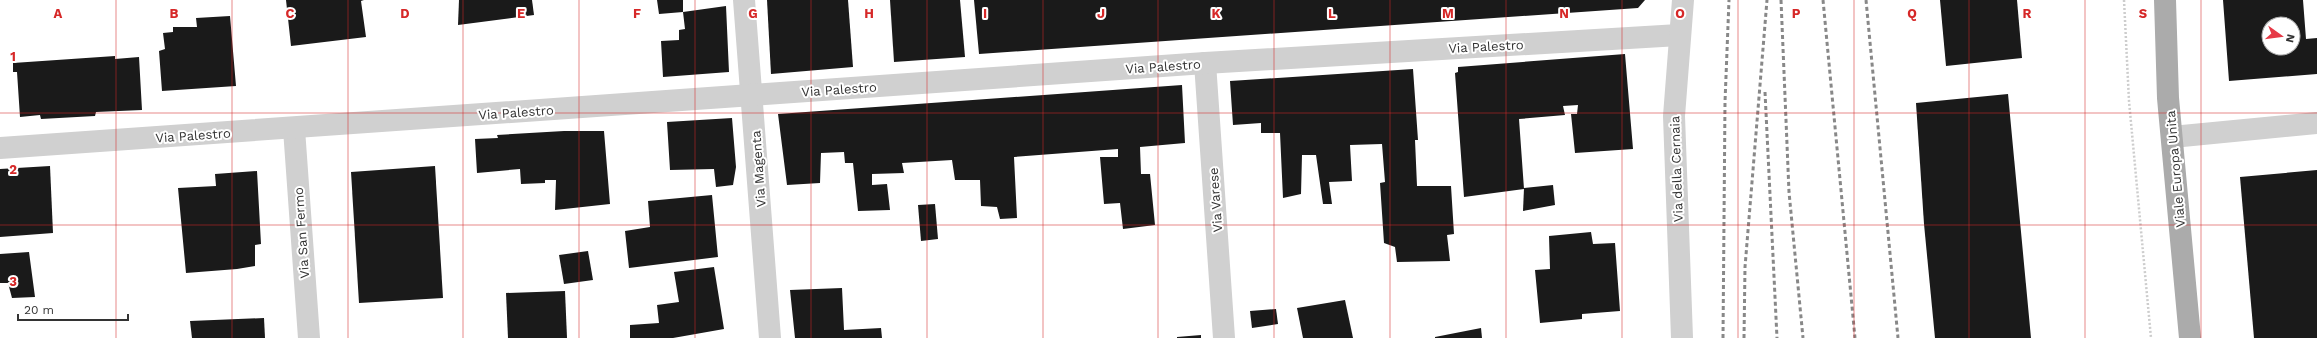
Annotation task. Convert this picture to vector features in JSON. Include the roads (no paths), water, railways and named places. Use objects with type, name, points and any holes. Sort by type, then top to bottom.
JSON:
[{"type":"main road","name":"Viale Europa Unita","points":[[2165,0],[2167,82],[2190,338]]},
{"type":"street","name":"Via Magenta","points":[[744,0],[770,338]]},
{"type":"street","name":"Via della Cernaia","points":[[1682,338],[1674,116],[1679,35],[1683,0]]},
{"type":"street","name":"Via Palestro","points":[[0,148],[294,129],[1205,63],[1679,35]]},
{"type":"street","name":"Via Varese","points":[[1205,63],[1224,338]]},
{"type":"street","points":[[2172,137],[2317,123]]},
{"type":"street","name":"Via San Fermo","points":[[294,129],[308,338]]},
{"type":"railway","points":[[1723,338],[1725,102],[1729,0]]},
{"type":"railway","points":[[1744,338],[1745,267],[1767,0]]},
{"type":"railway","points":[[1781,0],[1789,192],[1803,338]]},
{"type":"railway","points":[[1823,0],[1855,338]]},
{"type":"railway","points":[[1866,0],[1898,338]]},
{"type":"railway","points":[[1765,92],[1777,338]]}]
